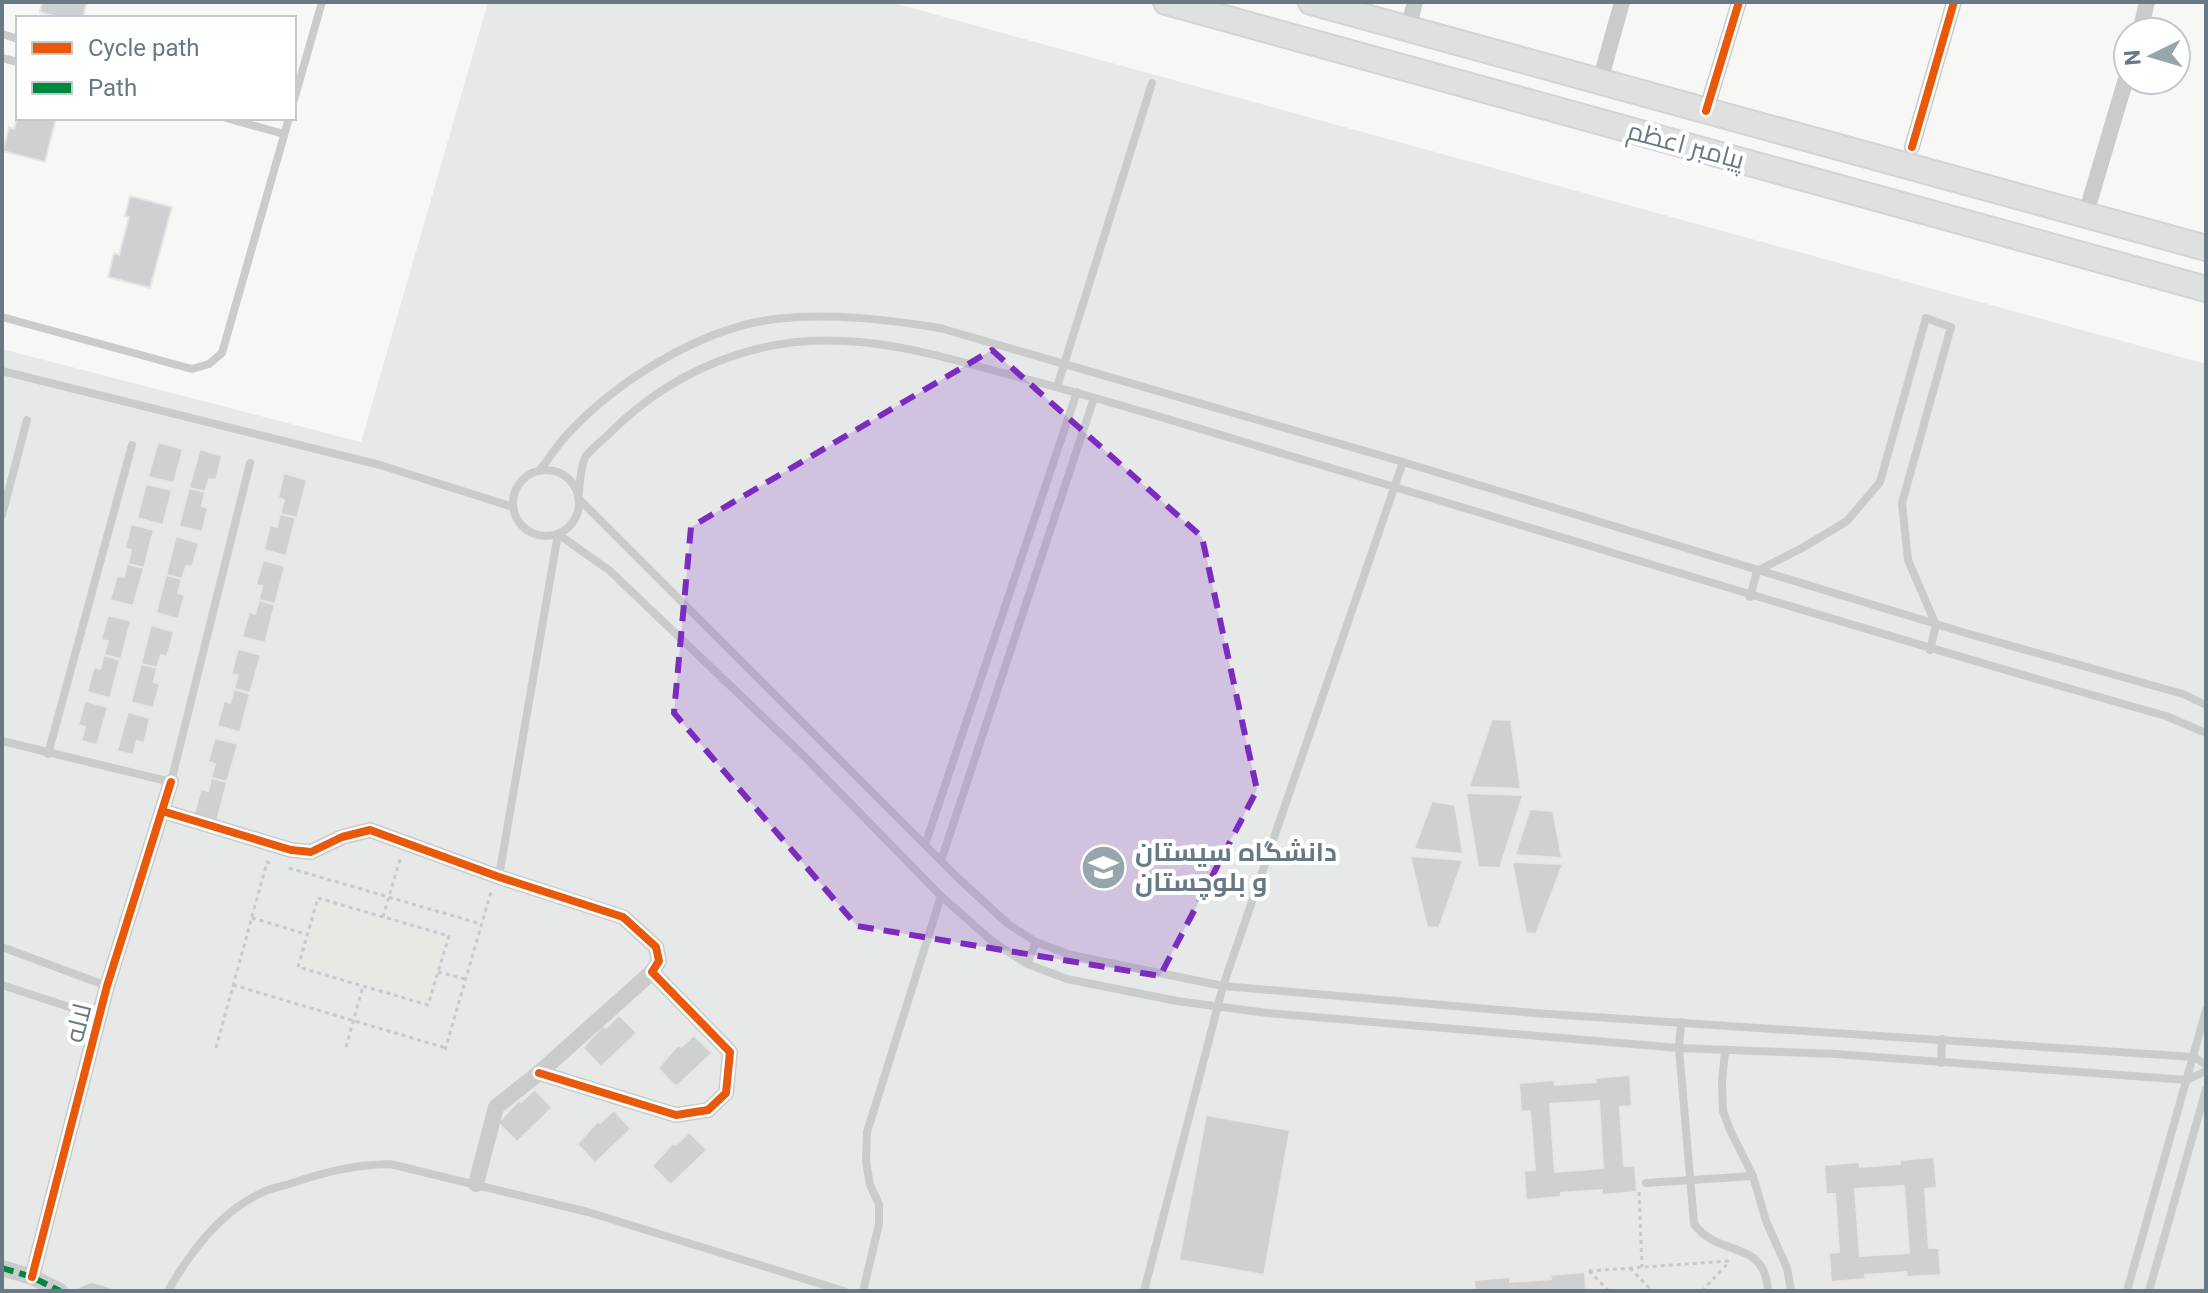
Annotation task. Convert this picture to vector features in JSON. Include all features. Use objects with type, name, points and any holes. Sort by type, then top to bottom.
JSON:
[{"type":"main road","name":"پیامبر اعظم","points":[[1166,2],[2206,289]]},
{"type":"main road","name":"پیامبر اعظم","points":[[1311,2],[2206,248]]},
{"type":"main road","points":[[1972,224],[1981,187]]},
{"type":"street","points":[[1408,29],[1415,2]]},
{"type":"street","points":[[1600,81],[1622,2]]},
{"type":"street","points":[[1706,111],[1739,2]]},
{"type":"street","points":[[1912,147],[1954,2]]},
{"type":"street","points":[[2090,200],[2121,96]]},
{"type":"street","name":"لاله","points":[[32,1277],[107,986],[171,782]]},
{"type":"street","points":[[162,811],[291,850],[311,852],[342,837],[370,830],[623,917],[656,947],[659,961],[652,972],[539,1073],[496,1107],[476,1184]]},
{"type":"street","points":[[539,1073],[676,1115],[708,1110],[726,1093],[730,1052],[652,972]]},
{"type":"street","points":[[2,1268],[32,1277],[60,1291]]},
{"type":"lane","points":[[296,93],[322,2]]},
{"type":"lane","points":[[1057,387],[1152,83]]},
{"type":"lane","points":[[233,120],[284,134]]},
{"type":"lane","points":[[2,317],[192,369],[209,364],[222,353],[288,120]]},
{"type":"lane","points":[[539,471],[565,436],[607,397],[692,344],[737,327],[774,319],[842,317],[940,328],[1403,462],[1936,625],[2183,694],[2206,705]]},
{"type":"lane","points":[[1750,597],[1757,571],[1847,521],[1880,482],[1926,318],[1951,327],[1902,503],[1908,560],[1936,625],[1930,650]]},
{"type":"lane","points":[[497,876],[558,534],[574,520],[584,458],[626,417],[663,391],[703,368],[743,351],[780,343],[841,340],[888,345],[927,352],[1077,392],[1750,597],[2166,716],[2206,733]]},
{"type":"lane","points":[[2,371],[380,465],[513,507]]},
{"type":"lane","points":[[925,845],[1077,392]]},
{"type":"lane","points":[[941,861],[1094,398]]},
{"type":"lane","points":[[2,515],[27,420]]},
{"type":"lane","points":[[48,754],[132,445]]},
{"type":"lane","points":[[1144,1291],[1223,986],[1403,462]]},
{"type":"lane","points":[[2,741],[171,782],[250,463]]},
{"type":"lane","points":[[2206,1065],[2194,1057],[1534,1013],[1223,986],[1071,955],[1036,942],[1008,924],[941,861],[578,498],[575,488],[560,473],[539,471],[530,474],[517,488],[513,507],[516,516],[529,531],[538,535],[558,534],[610,571],[804,756],[941,896],[992,941],[1027,964],[1067,979],[1218,1007],[1679,1048],[1835,1054],[2187,1080],[2206,1071]]},
{"type":"lane","points":[[863,1291],[879,1224],[879,1204],[870,1185],[866,1161],[867,1132],[941,896]]},
{"type":"lane","points":[[1027,964],[1036,942]]},
{"type":"lane","points":[[2,947],[107,986]]},
{"type":"lane","points":[[2,985],[100,1017]]},
{"type":"lane","points":[[2127,1291],[2206,1010]]},
{"type":"lane","points":[[1681,1022],[1679,1048],[1694,1224],[1703,1236],[1717,1244],[1747,1252],[1758,1259],[1764,1269],[1768,1291]]},
{"type":"lane","points":[[1941,1063],[1942,1039]]},
{"type":"lane","points":[[1725,1051],[1723,1111],[1753,1176],[1766,1221],[1787,1268],[1791,1291]]},
{"type":"lane","points":[[2149,1291],[2206,1089]]},
{"type":"lane","points":[[168,1291],[185,1260],[226,1217],[259,1194],[325,1171],[390,1164],[588,1212],[844,1291]]},
{"type":"lane","points":[[1646,1183],[1753,1176]]},
{"type":"lane","points":[[82,1291],[92,1287],[106,1291]]},
{"type":"path","points":[[383,917],[405,843]]},
{"type":"path","points":[[216,1048],[267,862],[481,924]]},
{"type":"path","points":[[233,985],[445,1049],[497,876]]},
{"type":"path","points":[[318,898],[449,936],[428,1005],[298,967],[307,934],[318,898]]},
{"type":"path","points":[[252,918],[307,934]]},
{"type":"path","points":[[438,972],[465,979]]},
{"type":"path","points":[[346,1047],[363,986]]},
{"type":"path","points":[[1639,1192],[1642,1267]]},
{"type":"path","points":[[1609,1291],[1589,1271],[1758,1259]]},
{"type":"path","points":[[1702,1291],[1730,1261]]},
{"type":"path","points":[[1630,1268],[1652,1291]]},
{"type":"highlighted area","points":[[992,350],[1202,537],[1257,790],[1160,976],[857,926],[674,713],[691,527]]},
{"type":"shaded area","name":"دانشگاه سیستان و بلوچستان","points":[[488,2],[890,2],[2206,364],[2206,1291],[2,1291],[2,349],[361,442]]},
{"type":"shaded area","points":[[320,903],[445,939],[427,1002],[303,964]]},
{"type":"building","points":[[42,2],[87,2],[84,16],[53,16],[40,12]]},
{"type":"building","points":[[16,120],[56,120],[45,162],[3,151],[9,127],[14,129]]},
{"type":"building","points":[[130,196],[172,207],[150,288],[108,277],[114,253],[119,255],[129,217],[125,216]]},
{"type":"building","points":[[158,442],[183,449],[174,483],[148,477]]},
{"type":"building","points":[[200,449],[222,456],[216,480],[209,479],[205,492],[189,488]]},
{"type":"building","points":[[284,473],[307,480],[297,518],[280,514],[284,500],[278,498]]},
{"type":"building","points":[[146,484],[172,490],[163,525],[137,518]]},
{"type":"building","points":[[189,488],[205,492],[202,506],[208,508],[202,532],[179,526]]},
{"type":"building","points":[[280,514],[296,518],[286,556],[264,550],[270,525],[277,527]]},
{"type":"building","points":[[131,524],[154,530],[144,568],[128,564],[131,550],[125,548]]},
{"type":"building","points":[[176,536],[199,543],[192,567],[186,566],[182,579],[166,575]]},
{"type":"building","points":[[263,560],[285,566],[275,604],[259,600],[262,586],[256,585]]},
{"type":"building","points":[[127,564],[144,568],[133,606],[110,600],[117,576],[124,577]]},
{"type":"building","points":[[166,575],[182,579],[178,593],[185,595],[178,619],[156,613]]},
{"type":"building","points":[[259,600],[275,605],[265,643],[242,637],[249,612],[255,614]]},
{"type":"building","points":[[108,615],[131,621],[121,659],[104,655],[108,641],[101,640]]},
{"type":"building","points":[[151,625],[174,632],[167,657],[161,655],[157,668],[141,664]]},
{"type":"building","points":[[238,649],[261,655],[250,693],[234,689],[238,675],[231,674]]},
{"type":"building","points":[[104,655],[120,660],[110,698],[87,692],[94,667],[100,669]]},
{"type":"building","points":[[141,664],[157,668],[154,682],[160,684],[153,708],[131,702]]},
{"type":"building","points":[[234,689],[250,694],[240,732],[217,726],[224,701],[230,703]]},
{"type":"building","points":[[85,701],[108,707],[97,745],[81,741],[85,727],[78,725]]},
{"type":"building","points":[[128,712],[150,718],[144,743],[137,741],[133,755],[117,751]]},
{"type":"building","points":[[1492,719],[1511,720],[1521,789],[1469,787]]},
{"type":"building","points":[[215,738],[238,744],[227,782],[211,778],[215,764],[208,762]]},
{"type":"building","points":[[211,778],[227,782],[217,821],[194,814],[201,789],[208,791]]},
{"type":"building","points":[[1466,793],[1523,795],[1500,868],[1478,867]]},
{"type":"building","points":[[1432,801],[1455,805],[1463,854],[1414,849]]},
{"type":"building","points":[[1530,809],[1553,811],[1562,858],[1515,855]]},
{"type":"building","points":[[1410,856],[1463,860],[1439,928],[1427,927]]},
{"type":"building","points":[[1512,862],[1563,864],[1536,934],[1526,933]]},
{"type":"building","points":[[619,1015],[637,1033],[601,1067],[583,1048],[603,1025],[606,1028]]},
{"type":"building","points":[[694,1035],[712,1053],[676,1087],[658,1068],[678,1045],[681,1047]]},
{"type":"building","points":[[1630,1075],[1632,1106],[1620,1107],[1624,1166],[1635,1166],[1637,1192],[1602,1195],[1602,1190],[1526,1200],[1524,1171],[1535,1170],[1530,1111],[1521,1112],[1519,1083],[1554,1080],[1555,1085],[1596,1082],[1595,1078]],"holes":[[[1599,1101],[1603,1168],[1555,1172],[1550,1104]]]},
{"type":"building","points":[[535,1089],[552,1108],[517,1142],[498,1123],[519,1100],[521,1102]]},
{"type":"building","points":[[614,1110],[631,1129],[595,1163],[577,1144],[598,1121],[600,1123]]},
{"type":"building","points":[[1206,1115],[1290,1130],[1264,1275],[1179,1260]]},
{"type":"building","points":[[689,1132],[707,1150],[671,1185],[652,1166],[673,1143],[676,1145]]},
{"type":"building","points":[[1934,1157],[1937,1188],[1925,1189],[1929,1248],[1939,1248],[1941,1275],[1907,1277],[1906,1272],[1865,1275],[1866,1279],[1831,1282],[1829,1253],[1839,1252],[1835,1194],[1826,1194],[1824,1165],[1859,1162],[1860,1167],[1900,1164],[1900,1160]],"holes":[[[1904,1186],[1909,1253],[1860,1256],[1855,1189]]]},
{"type":"building","points":[[1585,1272],[1586,1291],[1475,1291],[1474,1280],[1510,1277],[1510,1282],[1551,1279],[1550,1275]]},
{"type":"marked path","points":[[2,1268],[32,1277],[60,1291]]},
{"type":"cycle path","points":[[1706,111],[1739,2]]},
{"type":"cycle path","points":[[1912,147],[1954,2]]},
{"type":"cycle path","points":[[32,1277],[107,986],[171,782]]},
{"type":"cycle path","points":[[162,811],[291,850],[311,852],[342,837],[370,830],[499,877],[623,917],[656,947],[659,961],[652,972],[730,1052],[726,1093],[708,1110],[676,1115],[539,1073]]},
{"type":"place","name":"دانشگاه سیستان و بلوچستان","points":[[1104,867]]}]
